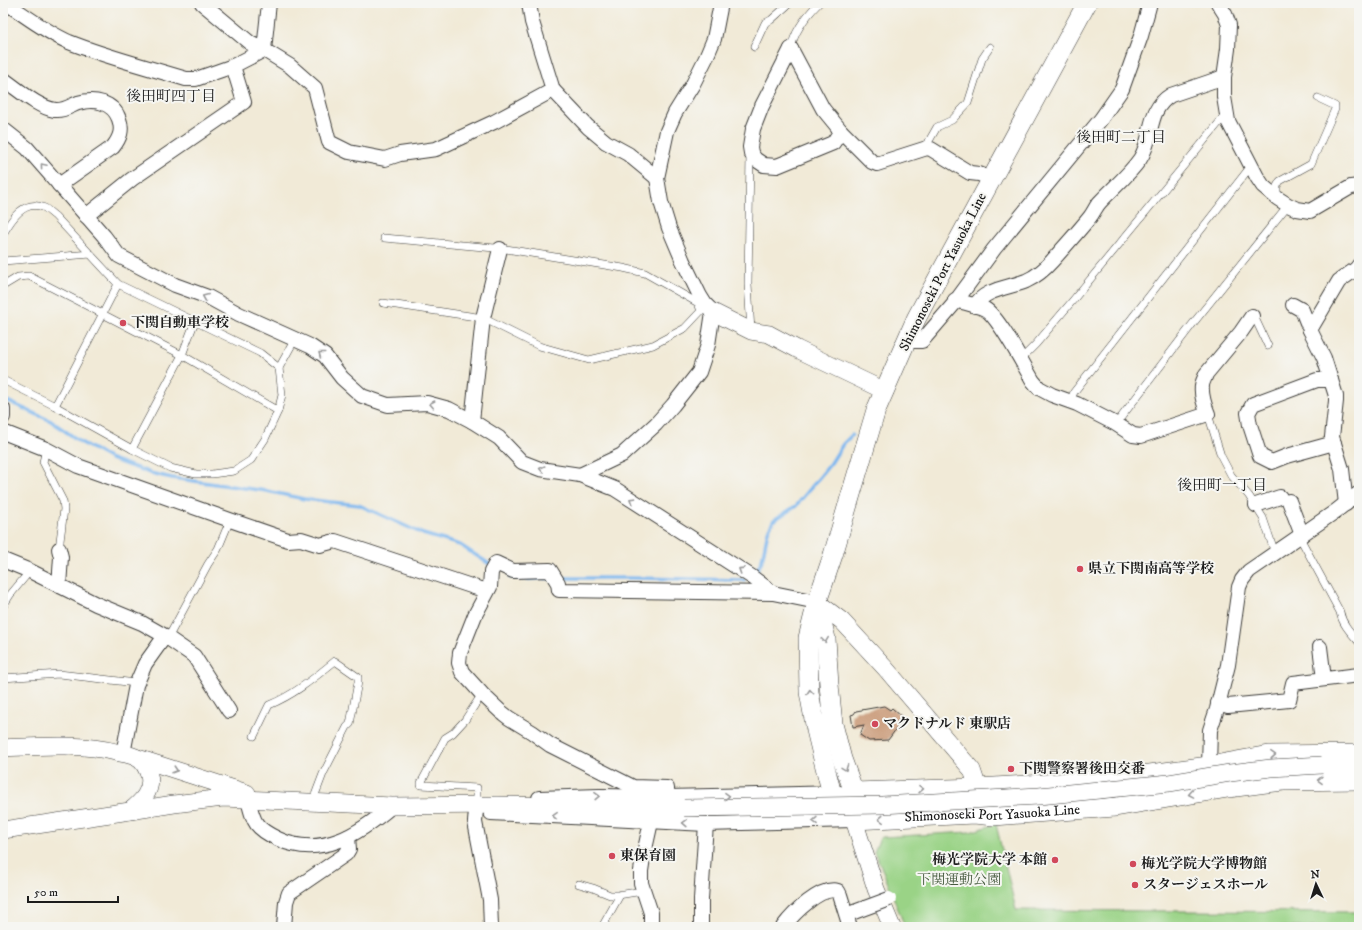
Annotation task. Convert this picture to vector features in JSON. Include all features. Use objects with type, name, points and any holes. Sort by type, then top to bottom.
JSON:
[{"type":"main road","name":"Shimonoseki Port Yasuoka Line","points":[[1087,3],[926,300],[906,341],[876,410],[833,555],[817,602],[808,638],[809,692],[816,730],[832,794],[854,820],[974,814],[994,816],[1115,808],[1228,788],[1283,781],[1359,780]]},
{"type":"main road","points":[[817,602],[826,639],[833,724],[842,758],[854,792]]},
{"type":"main road","name":"Shimonoseki Port Yasuoka Line","points":[[854,792],[978,788],[1120,778],[1209,766],[1269,755],[1359,754]]},
{"type":"street","points":[[6,3],[45,29],[67,41],[93,51],[186,78],[196,79],[233,66],[264,50]]},
{"type":"street","points":[[202,3],[250,43],[290,66],[315,88],[329,142],[349,152],[386,159],[400,154],[436,149],[494,122],[553,90]]},
{"type":"street","points":[[264,50],[269,3]]},
{"type":"street","points":[[529,3],[532,22],[553,90],[588,127],[606,142],[628,154],[657,178]]},
{"type":"street","points":[[721,3],[714,39],[693,84],[675,113],[667,132],[657,178],[661,202],[682,261],[705,304],[714,312],[751,331],[769,334],[884,391]]},
{"type":"street","points":[[906,341],[922,341],[953,305],[955,300],[994,249],[1101,119],[1122,89],[1139,41],[1150,3]]},
{"type":"street","points":[[1218,3],[1225,14],[1228,25],[1228,49],[1224,77],[1226,114],[1230,126],[1263,186],[1282,202],[1310,211],[1352,187],[1359,186]]},
{"type":"street","points":[[791,49],[823,109],[841,131],[872,162],[877,164],[927,148],[970,173],[992,179]]},
{"type":"street","points":[[791,49],[762,106],[753,130],[750,147],[751,153],[755,159],[764,165],[777,166],[832,143],[841,131]]},
{"type":"street","points":[[86,216],[132,179],[244,102],[233,66]]},
{"type":"street","points":[[975,306],[977,301],[984,295],[1030,279],[1051,262],[1091,216],[1099,204],[1140,158],[1157,108],[1164,99],[1171,95],[1224,77]]},
{"type":"street","points":[[3,78],[44,107],[57,110],[68,109],[79,103],[92,101],[104,102],[117,112],[121,124],[120,138],[114,147],[59,185]]},
{"type":"street","points":[[3,129],[27,148],[104,236],[119,256],[128,262],[154,273],[175,285],[208,297],[239,314],[310,346],[325,356],[342,378],[362,396],[388,405],[427,403],[449,408],[499,438],[522,462],[540,469],[580,475],[629,497],[752,577],[773,593]]},
{"type":"street","points":[[472,421],[483,318],[500,248]]},
{"type":"street","points":[[1310,330],[1339,281],[1356,269],[1359,265]]},
{"type":"street","points":[[955,300],[986,310],[995,319],[1039,388],[1116,424],[1133,435],[1141,436],[1208,414],[1202,393],[1202,386],[1206,374],[1241,332],[1252,316]]},
{"type":"street","points":[[1294,305],[1302,310],[1324,358],[1331,380],[1336,401],[1332,437],[1342,470],[1346,504]]},
{"type":"street","points":[[580,475],[622,455],[656,424],[673,405],[699,372],[708,345],[714,312]]},
{"type":"street","points":[[1331,380],[1317,380],[1253,404],[1248,413],[1250,425],[1260,456],[1272,462],[1287,456],[1334,443]]},
{"type":"street","points":[[3,409],[3,417]]},
{"type":"street","points":[[3,432],[46,449],[78,466],[288,540],[301,539]]},
{"type":"street","points":[[1209,766],[1210,730],[1228,665],[1239,587],[1242,580],[1249,571],[1301,536],[1359,493]]},
{"type":"street","points":[[172,499],[174,494],[288,530],[301,539],[320,545],[335,541],[477,588],[488,590]]},
{"type":"street","points":[[1256,505],[1285,499],[1301,536]]},
{"type":"street","points":[[59,549],[61,557],[59,586]]},
{"type":"street","points":[[3,560],[30,571],[96,604],[142,623],[167,637],[194,656],[229,711]]},
{"type":"street","points":[[667,797],[667,788],[633,787],[550,745],[509,718],[482,694],[462,672],[459,663],[460,653],[475,615],[490,587],[493,568],[496,563],[513,571],[550,570],[558,583],[559,590],[773,593],[817,602],[842,620],[896,681],[972,770],[978,788]]},
{"type":"street","points":[[131,756],[133,695],[136,683],[145,664],[167,637]]},
{"type":"street","points":[[1320,647],[1324,679]]},
{"type":"street","points":[[1218,703],[1228,706],[1289,700],[1293,683],[1359,675]]},
{"type":"street","points":[[3,748],[57,746],[96,748],[131,756],[270,800]]},
{"type":"street","points":[[130,811],[142,802],[149,786],[150,778],[147,769],[131,756]]},
{"type":"street","points":[[433,805],[684,808],[882,805],[1039,796],[1169,783],[1271,768],[1322,765],[1359,766]]},
{"type":"street","points":[[3,830],[223,798],[392,806],[476,805],[599,796],[667,797],[832,794],[854,792],[854,820],[876,889],[892,927]]},
{"type":"street","points":[[248,800],[253,820],[259,829],[288,844],[319,847],[348,837],[380,816],[392,806]]},
{"type":"street","points":[[476,805],[488,812],[651,822],[706,824],[854,820]]},
{"type":"street","points":[[476,805],[475,822],[490,900],[491,927]]},
{"type":"street","points":[[651,822],[641,872],[641,883],[649,905],[651,927]]},
{"type":"street","points":[[701,927],[701,899],[706,824]]},
{"type":"street","points":[[284,927],[288,893],[346,854],[349,849],[348,837]]},
{"type":"street","points":[[783,927],[807,902],[832,889],[838,891],[850,918],[889,900]]},
{"type":"lane","points":[[754,47],[765,22],[771,20],[790,3]]},
{"type":"lane","points":[[791,49],[793,38],[800,26],[819,3]]},
{"type":"lane","points":[[927,148],[937,126],[952,120],[968,103],[982,59],[990,47]]},
{"type":"lane","points":[[1116,424],[1191,326],[1282,202],[1277,186],[1280,181],[1310,164],[1335,109],[1335,106],[1318,98]]},
{"type":"lane","points":[[1020,358],[1026,354],[1065,310],[1226,114]]},
{"type":"lane","points":[[751,153],[748,284],[751,331]]},
{"type":"lane","points":[[1070,402],[1074,392],[1251,166]]},
{"type":"lane","points":[[3,234],[12,218],[20,211],[28,207],[36,206],[44,208],[55,216],[118,284],[260,353],[279,368]]},
{"type":"lane","points":[[383,303],[483,318],[539,346],[590,360],[653,345],[685,328],[701,311],[698,303],[645,273],[578,260],[500,248],[384,238]]},
{"type":"lane","points":[[3,261],[91,254]]},
{"type":"lane","points":[[3,286],[18,277],[29,276],[182,355],[278,411]]},
{"type":"lane","points":[[55,406],[118,284]]},
{"type":"lane","points":[[1252,316],[1254,316],[1268,346]]},
{"type":"lane","points":[[132,449],[182,355],[195,321]]},
{"type":"lane","points":[[3,380],[55,406],[132,449],[170,468],[196,474],[234,471],[251,460],[265,439],[278,411],[282,395],[279,368],[295,339]]},
{"type":"lane","points":[[1208,414],[1223,461],[1231,476],[1256,505],[1263,518],[1275,553]]},
{"type":"lane","points":[[46,449],[43,462],[63,501],[64,509],[59,549]]},
{"type":"lane","points":[[167,637],[218,549],[230,520]]},
{"type":"lane","points":[[1301,536],[1340,612],[1341,619],[1359,642]]},
{"type":"lane","points":[[3,606],[30,571]]},
{"type":"lane","points":[[254,736],[269,705],[282,700],[335,661],[358,678],[350,724],[347,727],[323,774],[311,803]]},
{"type":"lane","points":[[3,678],[59,674],[136,683]]},
{"type":"lane","points":[[476,805],[477,788],[421,786],[421,782],[445,738],[465,720],[482,694]]},
{"type":"lane","points":[[579,884],[610,895],[620,895],[643,891]]},
{"type":"lane","points":[[602,927],[620,895]]},
{"type":"green space","name":"下関運動公園","points":[[996,824],[1016,910],[1359,912],[1359,927],[905,927],[874,852],[879,840],[882,837],[970,832]]},
{"type":"building","name":"マクドナルド 東駅店","points":[[884,706],[890,710],[892,708],[902,717],[897,722],[899,725],[888,740],[869,741],[860,735],[864,725],[853,727],[851,715],[856,711]]},
{"type":"waterway","points":[[3,399],[51,421],[82,443],[111,459],[150,473],[172,478],[267,491],[304,499],[359,505],[423,534],[460,545],[491,565]]},
{"type":"waterway","points":[[756,572],[762,560],[768,531],[774,520],[796,506],[831,463],[843,444],[852,435]]},
{"type":"waterway","points":[[510,577],[523,579],[551,578]]},
{"type":"waterway","points":[[559,578],[744,580]]},
{"type":"place","name":"下関自動車学校","points":[[123,323]]},
{"type":"place","name":"県立下関南高等学校","points":[[1080,569]]},
{"type":"place","name":"マクドナルド 東駅店","points":[[875,724]]},
{"type":"place","name":"下関警察署後田交番","points":[[1011,769]]},
{"type":"place","name":"東保育園","points":[[612,856]]},
{"type":"place","name":"梅光学院大学 本館","points":[[1055,860]]},
{"type":"place","name":"梅光学院大学博物館","points":[[1133,864]]},
{"type":"place","name":"スタージェスホール","points":[[1135,885]]},
{"type":"district","name":"後田町四丁目","points":[[171,96]]},
{"type":"district","name":"後田町二丁目","points":[[1121,137]]},
{"type":"district","name":"後田町一丁目","points":[[1222,485]]}]
